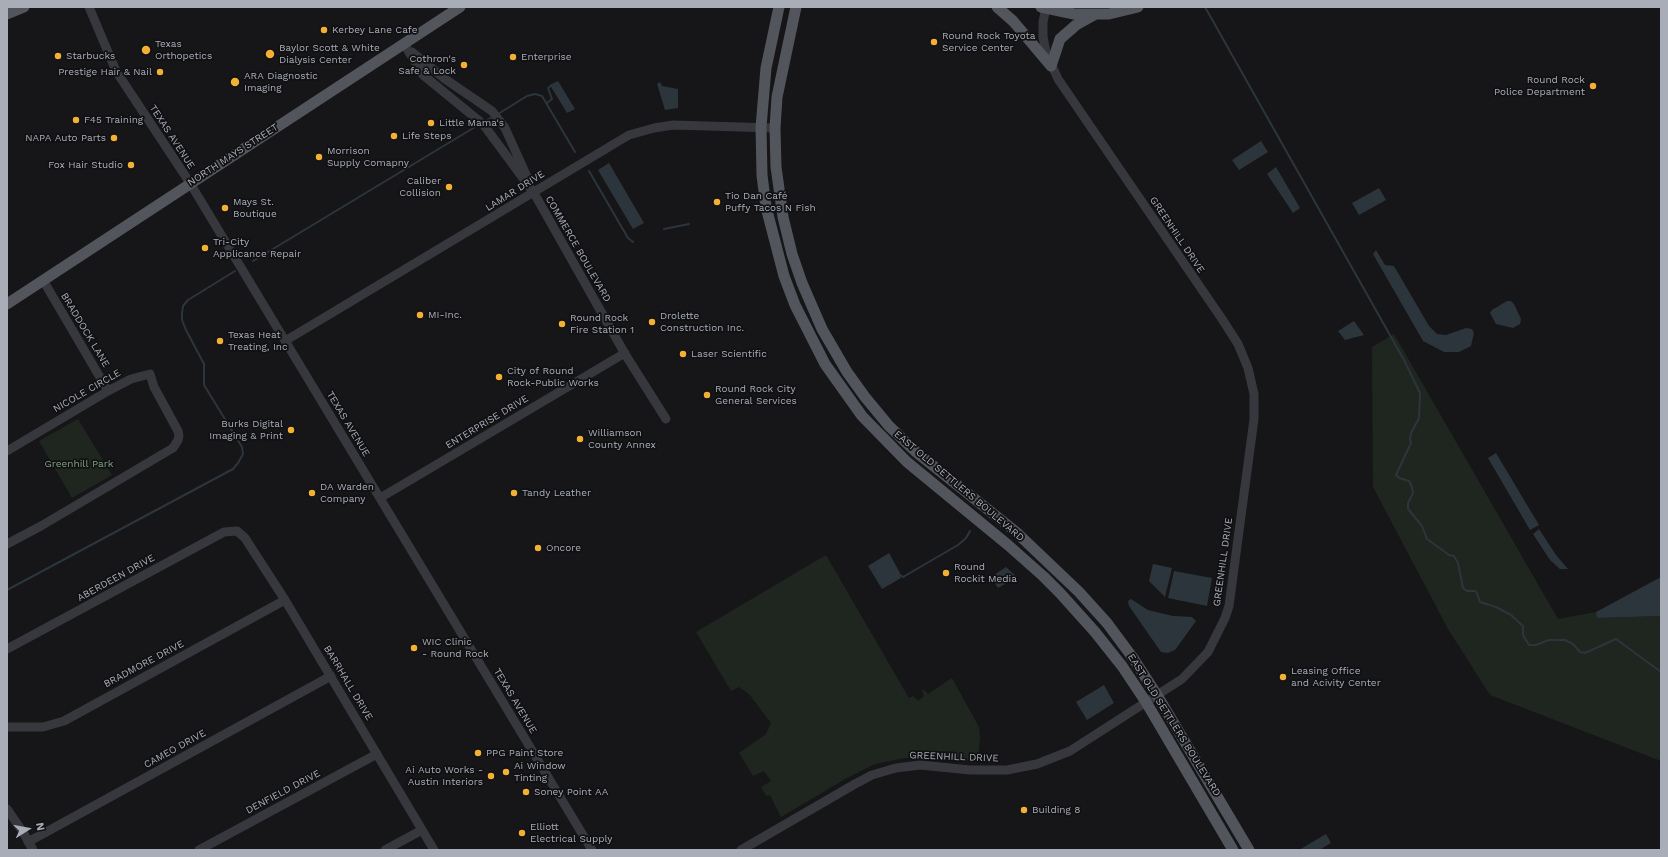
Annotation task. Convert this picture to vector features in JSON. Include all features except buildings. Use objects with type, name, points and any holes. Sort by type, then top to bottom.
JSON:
[{"type":"main road","points":[[7,14],[24,7]]},
{"type":"main road","name":"NORTH MAYS STREET","points":[[7,304],[460,7]]},
{"type":"main road","name":"EAST OLD SETTLERS BOULEVARD","points":[[779,7],[766,68],[761,127],[762,175],[769,223],[784,276],[795,305],[825,364],[862,416],[907,462],[1008,545],[1060,593],[1122,666],[1146,702],[1233,850]]},
{"type":"main road","name":"EAST OLD SETTLERS BOULEVARD","points":[[796,7],[778,90],[775,128],[778,190],[792,254],[813,311],[822,328],[847,372],[864,397],[889,426],[916,452],[1016,532],[1079,592],[1107,622],[1157,695],[1249,850]]},
{"type":"main road","points":[[997,7],[1013,21],[1051,66]]},
{"type":"main road","points":[[1043,8],[1074,14],[1109,14],[1138,7]]},
{"type":"main road","points":[[1051,66],[1060,39],[1076,25],[1096,14]]},
{"type":"street","name":"TEXAS AVENUE","points":[[89,7],[116,71],[190,183],[592,850]]},
{"type":"street","name":"GREENHILL DRIVE","points":[[741,850],[872,775],[896,768],[920,765],[990,771],[1018,768],[1036,764],[1070,751],[1182,679],[1200,662],[1215,641],[1225,618],[1230,598],[1254,420],[1251,381],[1244,356],[1235,339],[1058,79],[1051,66],[1043,37],[1043,8]]},
{"type":"street","name":"COMMERCE BOULEVARD","points":[[404,44],[423,75],[483,124],[534,193]]},
{"type":"street","name":"COMMERCE BOULEVARD","points":[[404,44],[434,71],[492,111],[506,128],[534,193],[625,352],[666,419]]},
{"type":"street","name":"LAMAR DRIVE","points":[[285,341],[629,135],[641,131],[673,125],[775,128]]},
{"type":"street","name":"BRADDOCK LANE","points":[[43,280],[108,391]]},
{"type":"street","name":"ENTERPRISE DRIVE","points":[[380,498],[625,352]]},
{"type":"street","name":"NICOLE CIRCLE","points":[[7,451],[108,391],[131,379],[150,374],[154,387],[178,431],[178,440],[176,445],[41,526],[7,544]]},
{"type":"street","name":"BARRHALL DRIVE","points":[[237,531],[245,538],[285,600],[434,850]]},
{"type":"street","name":"ABERDEEN DRIVE","points":[[7,650],[224,532],[237,531]]},
{"type":"street","name":"BRADMORE DRIVE","points":[[7,727],[42,727],[64,720],[285,600]]},
{"type":"street","name":"CAMEO DRIVE","points":[[30,846],[331,676]]},
{"type":"street","name":"DENFIELD DRIVE","points":[[199,850],[377,754]]},
{"type":"street","points":[[7,809],[30,846]]},
{"type":"street","points":[[385,850],[422,830]]},
{"type":"green space","points":[[1394,334],[1558,619],[1596,612],[1598,618],[1661,616],[1661,761],[1490,695],[1448,629],[1373,487],[1372,347]]},
{"type":"green space","name":"Greenhill Park","points":[[78,419],[112,475],[72,498],[39,441]]},
{"type":"green space","points":[[826,555],[909,698],[913,696],[918,701],[924,696],[922,690],[928,694],[952,678],[979,727],[980,738],[978,759],[973,761],[938,758],[905,758],[875,764],[847,778],[781,817],[770,795],[766,796],[761,787],[771,781],[764,771],[753,776],[739,753],[766,734],[771,723],[749,694],[739,687],[731,691],[696,632]]},
{"type":"shaded area","points":[[558,81],[575,109],[567,113],[550,85]]},
{"type":"shaded area","points":[[660,82],[662,86],[678,89],[678,108],[665,110],[657,84]]},
{"type":"shaded area","points":[[1261,141],[1268,152],[1239,170],[1232,160]]},
{"type":"shaded area","points":[[609,163],[644,223],[633,229],[598,170]]},
{"type":"shaded area","points":[[1276,167],[1300,208],[1293,213],[1267,174]]},
{"type":"shaded area","points":[[1379,188],[1386,200],[1359,215],[1352,203]]},
{"type":"shaded area","points":[[1376,250],[1385,265],[1394,266],[1429,326],[1437,334],[1446,335],[1466,328],[1472,329],[1474,333],[1471,346],[1459,352],[1444,352],[1423,341],[1373,254]]},
{"type":"shaded area","points":[[1507,301],[1511,301],[1514,304],[1521,319],[1520,324],[1513,328],[1496,324],[1490,313],[1492,310]]},
{"type":"shaded area","points":[[1354,321],[1364,335],[1345,340],[1338,331]]},
{"type":"shaded area","points":[[1496,453],[1539,525],[1530,530],[1488,458]]},
{"type":"shaded area","points":[[1539,529],[1556,555],[1568,569],[1560,569],[1550,560],[1533,534]]},
{"type":"shaded area","points":[[889,553],[900,573],[901,578],[882,589],[868,566]]},
{"type":"shaded area","points":[[1153,564],[1172,568],[1165,597],[1149,581]]},
{"type":"shaded area","points":[[1006,567],[1017,577],[998,588],[991,577]]},
{"type":"shaded area","points":[[1174,571],[1212,578],[1207,606],[1168,598]]},
{"type":"shaded area","points":[[1661,577],[1661,616],[1597,618],[1596,612]]},
{"type":"shaded area","points":[[1131,599],[1148,610],[1173,616],[1192,617],[1196,621],[1175,650],[1168,653],[1161,652],[1129,606],[1128,601]]},
{"type":"shaded area","points":[[1104,685],[1114,703],[1087,720],[1076,702]]},
{"type":"shaded area","points":[[1326,834],[1331,843],[1319,850],[1299,850]]},
{"type":"waterway","points":[[1205,7],[1404,360],[1420,393],[1419,418],[1411,433],[1411,443],[1396,475],[1399,478],[1409,481],[1412,487],[1413,493],[1408,503],[1408,509],[1422,526],[1427,539],[1449,555],[1454,556],[1458,563],[1463,588],[1467,591],[1475,591],[1480,602],[1496,607],[1511,615],[1523,626],[1523,635],[1529,645],[1536,645],[1549,640],[1565,640],[1573,644],[1580,652],[1585,653],[1616,639],[1661,672]]},
{"type":"waterway","points":[[547,103],[552,99],[548,88],[552,85]]},
{"type":"waterway","points":[[498,114],[527,96],[535,94],[542,96],[575,152]]},
{"type":"waterway","points":[[484,122],[492,117]]},
{"type":"waterway","points":[[253,261],[480,124]]},
{"type":"waterway","points":[[589,171],[628,238],[633,242]]},
{"type":"waterway","points":[[664,229],[689,224]]},
{"type":"waterway","points":[[7,590],[233,469],[238,463],[243,454],[242,447],[204,385],[204,364],[182,320],[183,306],[188,300],[235,271]]},
{"type":"waterway","points":[[900,575],[903,577],[958,545],[966,538],[970,531]]},
{"type":"place","name":"Kerbey Lane Cafe","points":[[324,30]]},
{"type":"place","name":"Round Rock Toyota Service Center","points":[[934,42]]},
{"type":"place","name":"Texas Orthopetics","points":[[146,50]]},
{"type":"place","name":"Baylor Scott & White Dialysis Center","points":[[270,54]]},
{"type":"place","name":"Starbucks","points":[[58,56]]},
{"type":"place","name":"Enterprise","points":[[513,57]]},
{"type":"place","name":"Cothron's Safe & Lock","points":[[464,65]]},
{"type":"place","name":"Prestige Hair & Nail","points":[[160,72]]},
{"type":"place","name":"ARA Diagnostic Imaging","points":[[235,82]]},
{"type":"place","name":"Round Rock Police Department","points":[[1593,86]]},
{"type":"place","name":"F45 Training","points":[[76,120]]},
{"type":"place","name":"Little Mama's","points":[[431,123]]},
{"type":"place","name":"Life Steps","points":[[394,136]]},
{"type":"place","name":"NAPA Auto Parts","points":[[114,138]]},
{"type":"place","name":"Morrison Supply Comapny","points":[[319,157]]},
{"type":"place","name":"Fox Hair Studio","points":[[131,165]]},
{"type":"place","name":"Caliber Collision","points":[[449,187]]},
{"type":"place","name":"Tio Dan Café Puffy Tacos N Fish","points":[[717,202]]},
{"type":"place","name":"Mays St. Boutique","points":[[225,208]]},
{"type":"place","name":"Tri-City Applicance Repair","points":[[205,248]]},
{"type":"place","name":"MI-Inc.","points":[[420,315]]},
{"type":"place","name":"Drolette Construction Inc.","points":[[652,322]]},
{"type":"place","name":"Round Rock Fire Station 1","points":[[562,324]]},
{"type":"place","name":"Texas Heat Treating, Inc","points":[[220,341]]},
{"type":"place","name":"Laser Scientific","points":[[683,354]]},
{"type":"place","name":"City of Round Rock-Public Works","points":[[499,377]]},
{"type":"place","name":"Round Rock City General Services","points":[[707,395]]},
{"type":"place","name":"Burks Digital Imaging & Print","points":[[291,430]]},
{"type":"place","name":"Williamson County Annex","points":[[580,439]]},
{"type":"place","name":"DA Warden Company","points":[[312,493]]},
{"type":"place","name":"Tandy Leather","points":[[514,493]]},
{"type":"place","name":"Oncore","points":[[538,548]]},
{"type":"place","name":"Round Rockit Media","points":[[946,573]]},
{"type":"place","name":"WIC Clinic - Round Rock","points":[[414,648]]},
{"type":"place","name":"Leasing Office and Acivity Center","points":[[1283,677]]},
{"type":"place","name":"PPG Paint Store","points":[[478,753]]},
{"type":"place","name":"Ai Window Tinting","points":[[506,772]]},
{"type":"place","name":"Ai Auto Works - Austin Interiors","points":[[491,776]]},
{"type":"place","name":"Soney Point AA","points":[[526,792]]},
{"type":"place","name":"Building 8","points":[[1024,810]]},
{"type":"place","name":"Elliott Electrical Supply","points":[[522,833]]}]
